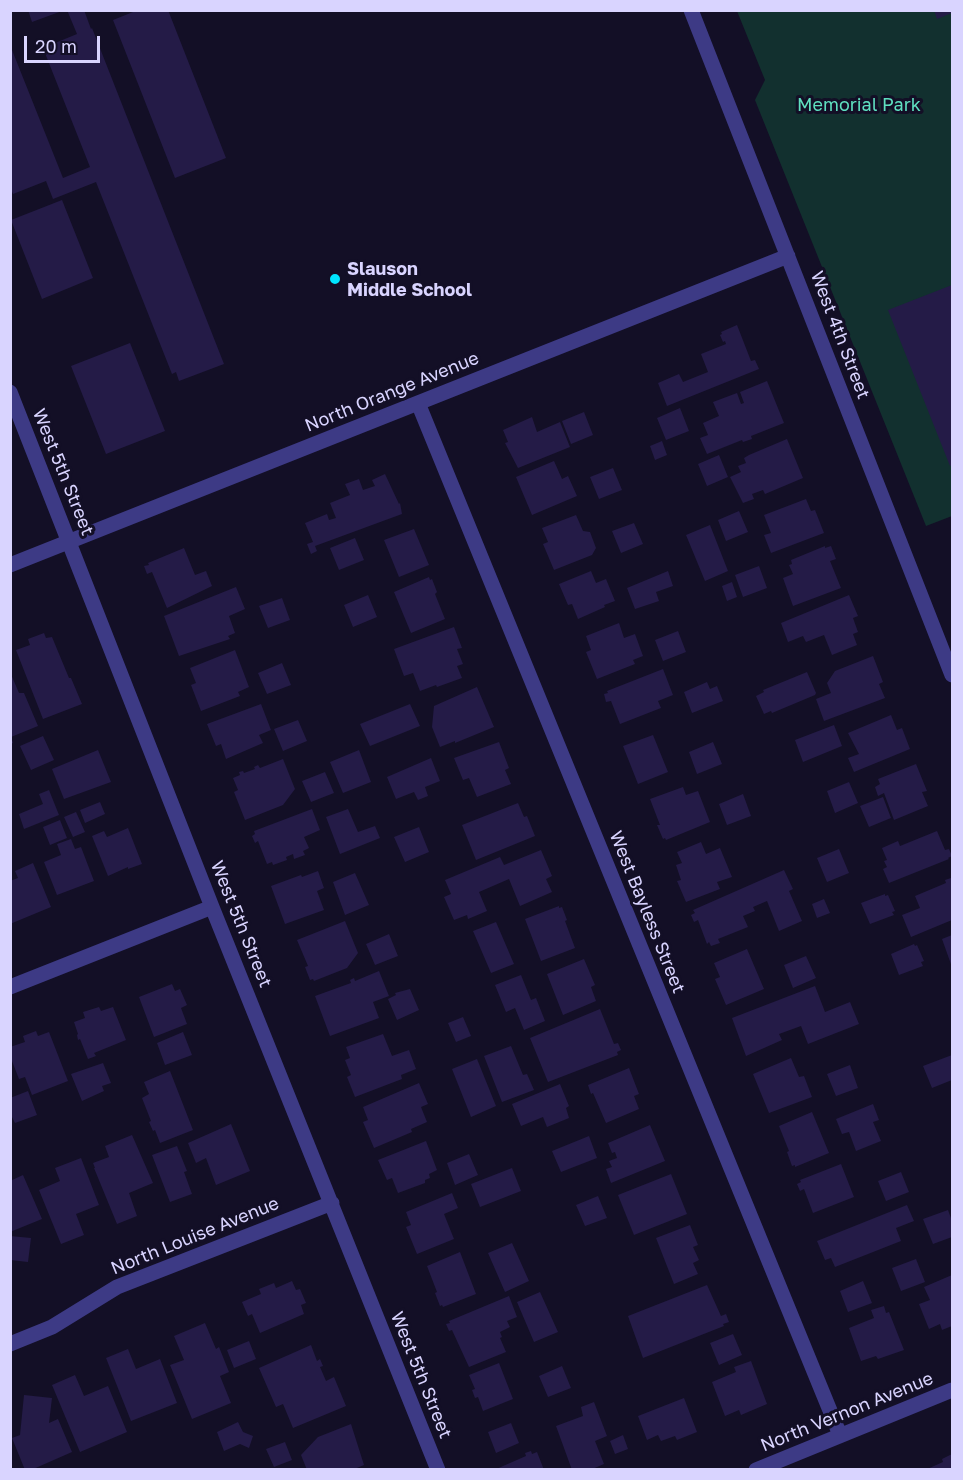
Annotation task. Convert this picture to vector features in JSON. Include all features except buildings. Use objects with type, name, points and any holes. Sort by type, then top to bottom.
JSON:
[{"type":"street","name":"West 4th Street","points":[[691,10],[947,647],[952,675]]},
{"type":"street","name":"North Orange Avenue","points":[[10,565],[788,256]]},
{"type":"street","name":"West 5th Street","points":[[10,392],[212,907],[438,1470]]},
{"type":"street","name":"West Bayless Street","points":[[418,403],[840,1435]]},
{"type":"street","points":[[10,987],[212,907]]},
{"type":"street","name":"North Louise Avenue","points":[[10,1344],[52,1327],[117,1287],[332,1203]]},
{"type":"street","name":"North Vernon Avenue","points":[[756,1470],[952,1390]]},
{"type":"green space","name":"Memorial Park","points":[[737,11],[952,11],[952,516],[926,526],[755,100],[765,80]]},
{"type":"place","name":"Slauson Middle School","points":[[335,279]]}]
